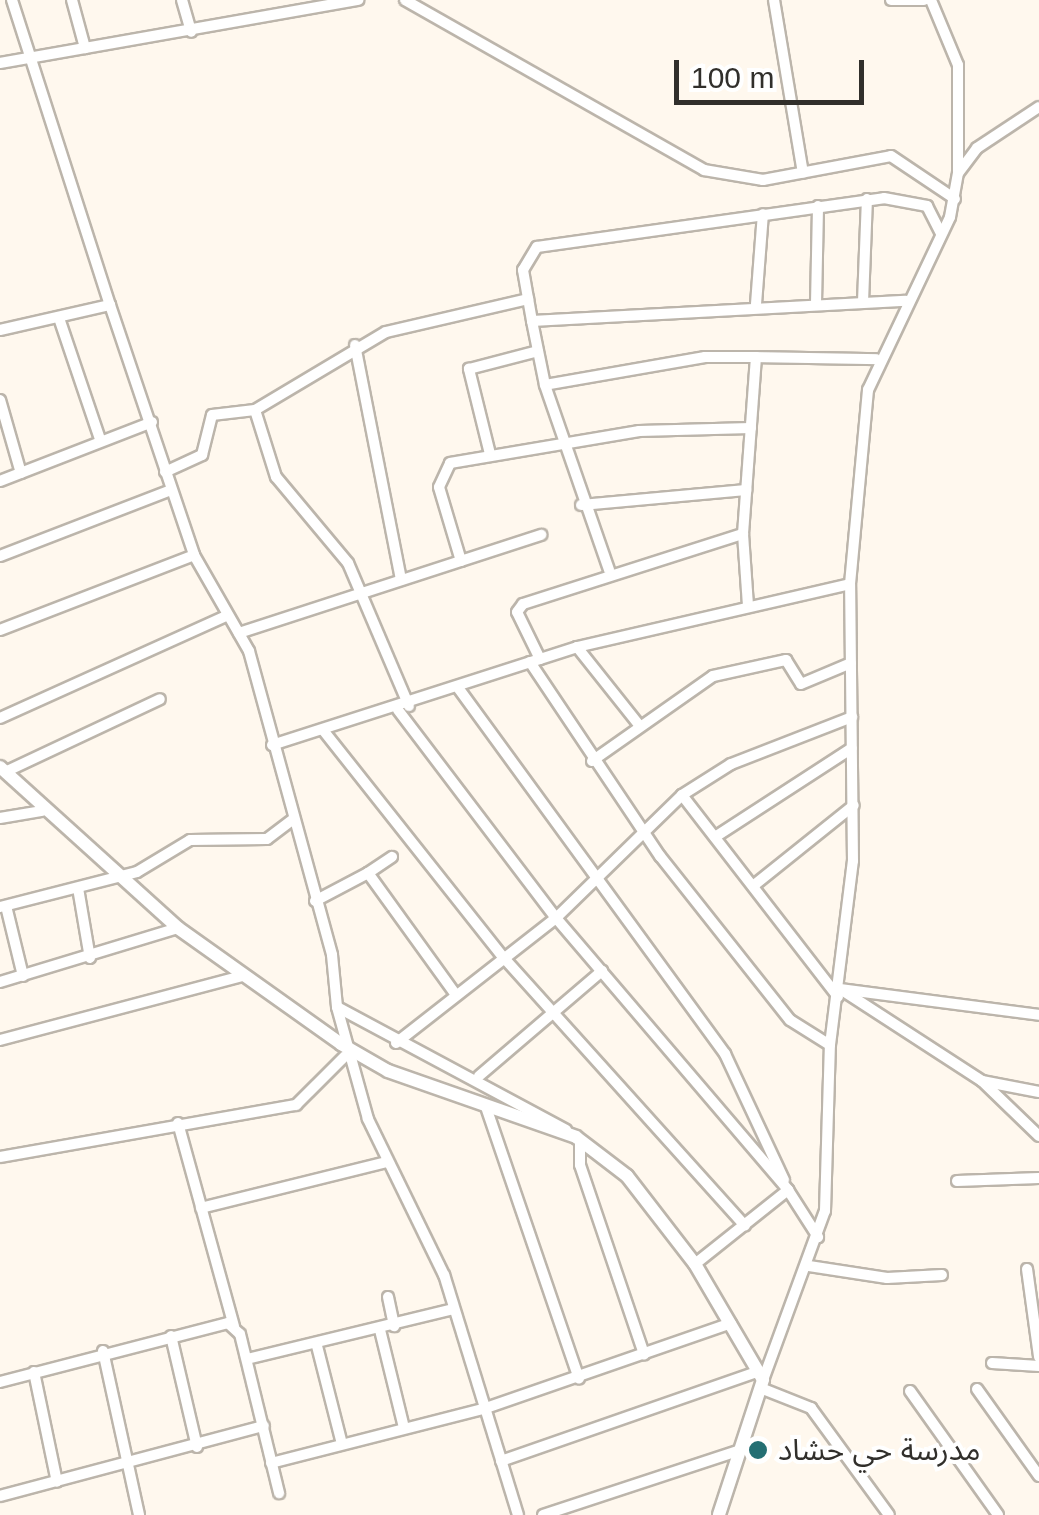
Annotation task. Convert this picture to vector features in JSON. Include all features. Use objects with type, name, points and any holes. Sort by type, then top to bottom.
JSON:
[{"type":"street","points":[[12,0],[194,555],[226,616],[239,632],[316,901],[343,1050],[387,1162],[454,1309],[518,1515]]},
{"type":"street","points":[[72,0],[86,48]]},
{"type":"street","points":[[182,0],[191,32]]},
{"type":"street","points":[[0,63],[191,32],[292,6],[358,0]]},
{"type":"street","points":[[405,0],[704,170],[763,180],[890,156],[955,199]]},
{"type":"street","points":[[774,0],[804,173]]},
{"type":"street","points":[[720,1515],[745,1448],[761,1380],[809,1266],[829,1174],[830,1045],[839,993],[854,805],[850,584],[876,359],[941,233],[955,199],[958,173],[958,64],[927,0],[891,0]]},
{"type":"street","points":[[958,173],[977,148],[1039,107]]},
{"type":"street","points":[[609,570],[581,505],[545,386],[524,264],[537,247],[867,198],[917,201],[941,233]]},
{"type":"street","points":[[863,302],[867,198]]},
{"type":"street","points":[[816,303],[818,206]]},
{"type":"street","points":[[756,304],[763,214]]},
{"type":"street","points":[[165,472],[202,455],[212,415],[255,410],[354,345],[528,299]]},
{"type":"street","points":[[532,321],[756,304],[905,301]]},
{"type":"street","points":[[0,330],[110,305]]},
{"type":"street","points":[[59,318],[100,439]]},
{"type":"street","points":[[354,345],[401,580]]},
{"type":"street","points":[[490,454],[469,369],[538,351]]},
{"type":"street","points":[[545,386],[705,357],[876,359]]},
{"type":"street","points":[[748,605],[743,534],[756,358]]},
{"type":"street","points":[[0,400],[21,473]]},
{"type":"street","points":[[255,410],[276,478],[348,564],[404,708],[556,918],[788,1190]]},
{"type":"street","points":[[0,481],[152,422]]},
{"type":"street","points":[[462,561],[440,471],[490,454],[559,440],[751,428]]},
{"type":"street","points":[[0,556],[172,490]]},
{"type":"street","points":[[581,505],[746,490]]},
{"type":"street","points":[[743,534],[609,570],[518,608],[535,660],[592,761],[790,1020],[830,1045]]},
{"type":"street","points":[[239,632],[541,535]]},
{"type":"street","points":[[0,630],[194,555]]},
{"type":"street","points":[[272,745],[404,708],[577,647],[850,584]]},
{"type":"street","points":[[0,718],[226,616]]},
{"type":"street","points":[[577,647],[639,725]]},
{"type":"street","points":[[592,761],[714,676],[786,660],[801,684],[851,662]]},
{"type":"street","points":[[459,689],[590,876],[725,1054],[788,1190],[818,1237]]},
{"type":"street","points":[[160,699],[2,769],[42,811],[178,928],[343,1050],[486,1107],[578,1138]]},
{"type":"street","points":[[396,1044],[556,918],[590,876],[682,795],[731,764],[852,717]]},
{"type":"street","points":[[323,730],[504,958],[744,1226]]},
{"type":"street","points":[[715,838],[852,748]]},
{"type":"street","points":[[682,795],[839,993],[982,1081],[1039,1136]]},
{"type":"street","points":[[753,886],[854,805]]},
{"type":"street","points":[[0,818],[42,811]]},
{"type":"street","points":[[23,976],[3,907],[118,878],[190,840],[262,840],[292,820]]},
{"type":"street","points":[[316,901],[392,857]]},
{"type":"street","points":[[368,873],[456,995]]},
{"type":"street","points":[[78,888],[90,958]]},
{"type":"street","points":[[0,982],[90,958],[178,928]]},
{"type":"street","points":[[479,1076],[602,971]]},
{"type":"street","points":[[0,1040],[242,976]]},
{"type":"street","points":[[839,993],[1039,1015]]},
{"type":"street","points":[[336,1007],[396,1044],[479,1076],[578,1138],[627,1176],[695,1264],[761,1380],[812,1408],[890,1515]]},
{"type":"street","points":[[0,1157],[296,1105],[343,1050]]},
{"type":"street","points":[[982,1081],[1039,1092]]},
{"type":"street","points":[[486,1107],[579,1378]]},
{"type":"street","points":[[178,1124],[234,1326],[247,1359],[278,1494]]},
{"type":"street","points":[[578,1138],[580,1165],[644,1354]]},
{"type":"street","points":[[201,1208],[387,1162]]},
{"type":"street","points":[[957,1181],[1039,1178]]},
{"type":"street","points":[[695,1264],[788,1190]]},
{"type":"street","points":[[809,1266],[886,1278],[942,1274]]},
{"type":"street","points":[[1026,1269],[1039,1357]]},
{"type":"street","points":[[388,1297],[394,1326]]},
{"type":"street","points":[[247,1359],[318,1346],[454,1309]]},
{"type":"street","points":[[270,1463],[486,1408],[731,1323]]},
{"type":"street","points":[[0,1382],[103,1351],[234,1326]]},
{"type":"street","points":[[380,1330],[404,1428]]},
{"type":"street","points":[[171,1336],[197,1446]]},
{"type":"street","points":[[318,1346],[342,1444]]},
{"type":"street","points":[[103,1351],[138,1515]]},
{"type":"street","points":[[992,1363],[1039,1366]]},
{"type":"street","points":[[34,1372],[57,1482]]},
{"type":"street","points":[[501,1460],[761,1380]]},
{"type":"street","points":[[977,1389],[1039,1476]]},
{"type":"street","points":[[910,1391],[998,1515]]},
{"type":"street","points":[[0,1496],[127,1467],[264,1426]]},
{"type":"street","points":[[543,1515],[745,1448]]},
{"type":"place","name":"مدرسة حي حشاد","points":[[758,1450]]}]
